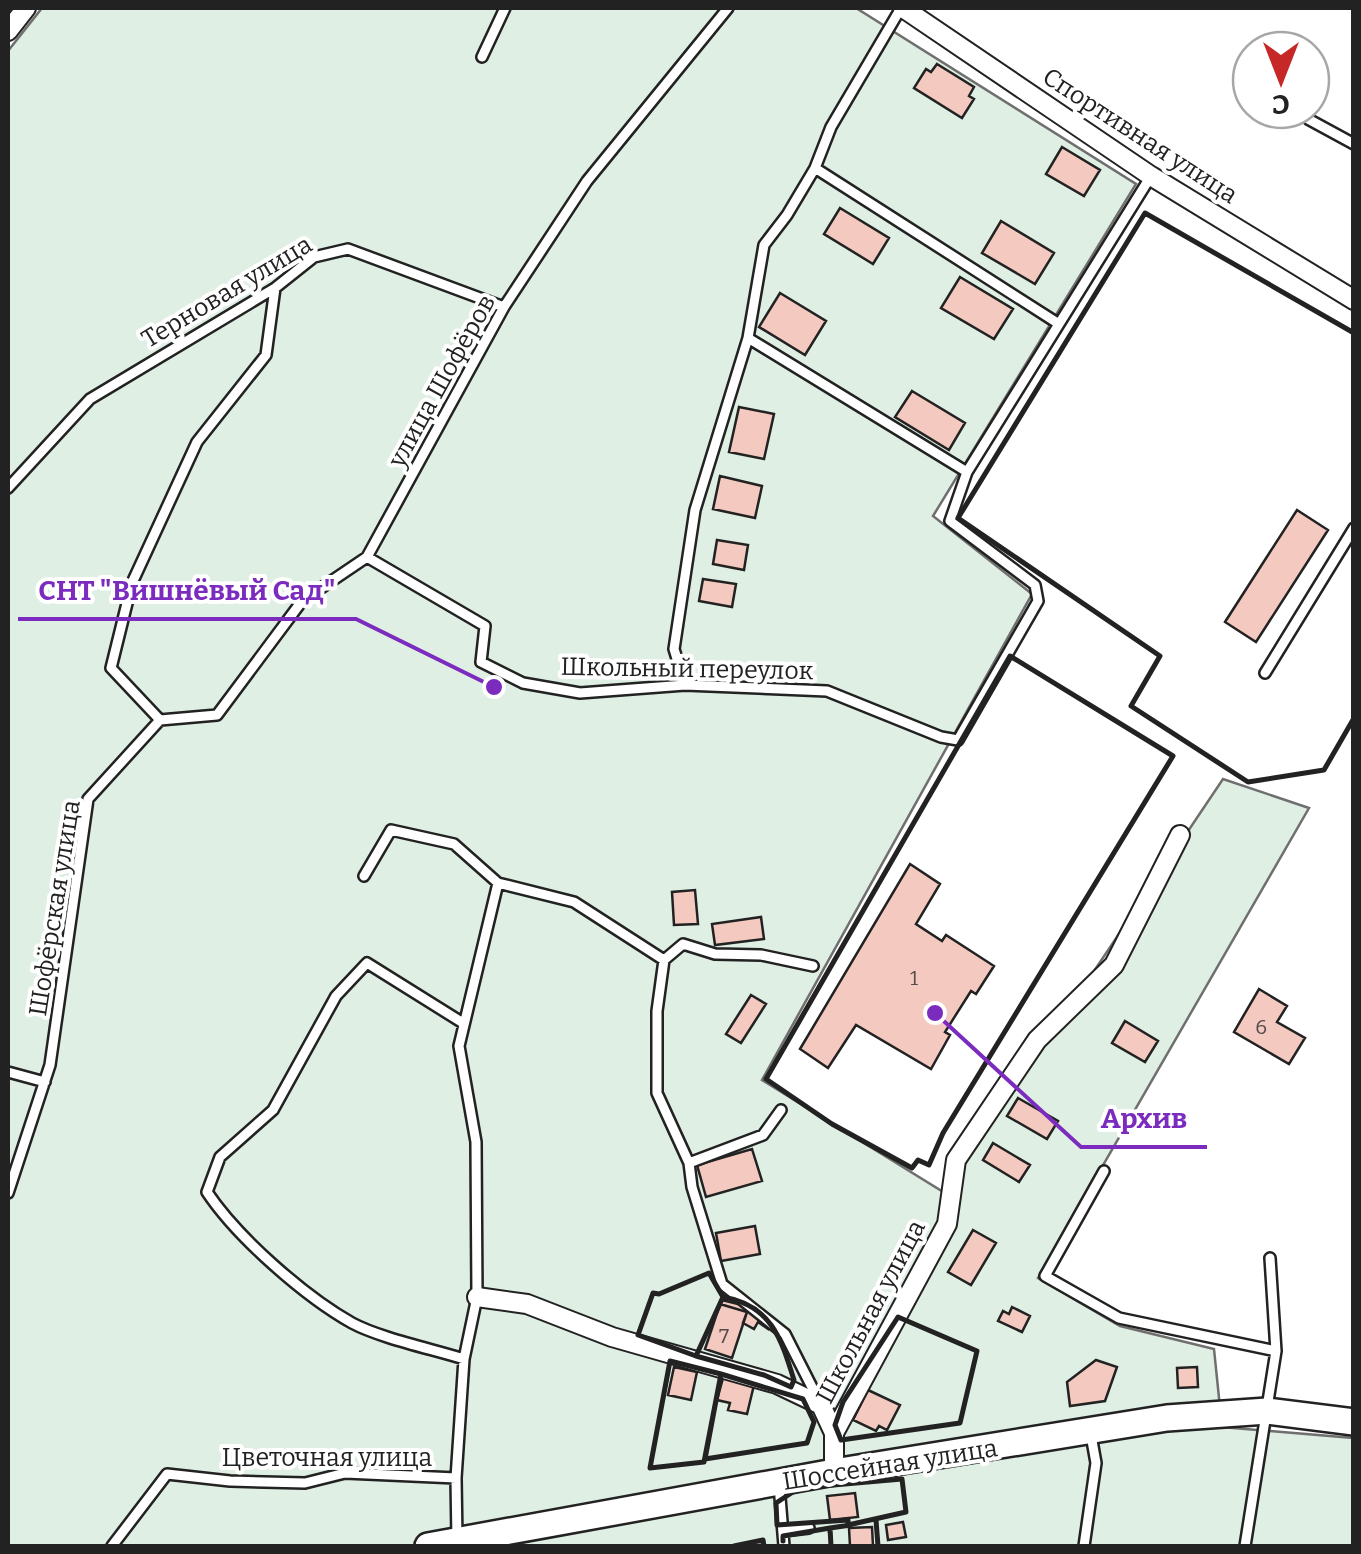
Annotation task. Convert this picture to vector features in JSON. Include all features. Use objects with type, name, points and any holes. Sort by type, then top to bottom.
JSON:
[{"type":"street","points":[[8,31],[26,8]]},
{"type":"street","name":"Спортивная улица","points":[[902,8],[1151,176],[1354,300]]},
{"type":"street","name":"Школьная улица","points":[[834,1433],[947,1224],[956,1160],[1037,1040],[1114,964],[1180,835]]},
{"type":"street","name":"Школьная улица","points":[[477,1297],[528,1304],[612,1337],[776,1384],[821,1405],[834,1433]]},
{"type":"street","name":"Шоссейная улица","points":[[428,1546],[834,1472],[1166,1418],[1267,1411],[1354,1422]]},
{"type":"street","points":[[834,1433],[834,1472]]},
{"type":"lane","points":[[482,57],[505,8]]},
{"type":"lane","name":"улица Шофёров","points":[[160,720],[216,715],[302,601],[367,558],[504,306],[588,181],[728,8]]},
{"type":"lane","points":[[686,685],[674,649],[695,510],[748,338],[764,245],[787,215],[814,168],[831,127],[902,8]]},
{"type":"lane","points":[[1329,130],[1354,144]]},
{"type":"lane","points":[[814,168],[1059,324]]},
{"type":"lane","points":[[748,338],[967,472],[1151,176]]},
{"type":"lane","name":"Терновая улица","points":[[8,488],[90,399],[275,288],[314,258],[348,249],[504,306]]},
{"type":"lane","points":[[160,720],[111,668],[132,583],[197,442],[266,355],[275,288]]},
{"type":"lane","name":"Школьный переулок","points":[[367,558],[485,626],[481,662],[523,683],[580,692],[686,685],[827,691],[958,740],[1038,601],[1035,585],[950,521],[967,472]]},
{"type":"lane","points":[[1265,673],[1354,528]]},
{"type":"lane","name":"Шофёрская улица","points":[[8,1193],[45,1082],[88,799],[160,720]]},
{"type":"lane","points":[[364,876],[392,830],[454,844],[498,883],[574,902],[664,960]]},
{"type":"lane","name":"Цветочная улица","points":[[112,1546],[167,1474],[306,1483],[346,1473],[456,1478],[464,1358],[477,1297],[476,1142],[459,1046],[498,883]]},
{"type":"lane","points":[[813,966],[761,955],[715,954],[683,944],[664,960],[657,1011],[657,1093],[689,1163],[692,1187],[722,1284],[785,1334],[821,1405]]},
{"type":"lane","points":[[464,1023],[367,962],[336,996],[273,1110],[220,1158],[207,1192],[222,1215],[286,1276],[353,1324],[464,1358]]},
{"type":"lane","points":[[8,1072],[45,1082]]},
{"type":"lane","points":[[689,1163],[763,1135],[781,1110]]},
{"type":"lane","points":[[1104,1172],[1045,1276],[1119,1318],[1276,1351]]},
{"type":"lane","points":[[1245,1546],[1276,1351],[1270,1258]]},
{"type":"lane","points":[[1084,1546],[1096,1463],[1090,1433]]},
{"type":"lane","points":[[456,1478],[457,1541]]},
{"type":"lane","points":[[778,1482],[784,1546]]},
{"type":"lane","points":[[784,1531],[809,1528]]},
{"type":"green space","points":[[42,8],[856,8],[1136,184],[933,516],[1032,594],[762,1080],[945,1193],[1223,779],[1309,808],[1038,1278],[1120,1326],[1214,1349],[1222,1427],[1353,1438],[1353,1546],[8,1546],[8,51]]},
{"type":"building","points":[[937,64],[974,87],[969,96],[974,99],[962,118],[914,88],[926,69],[931,72]]},
{"type":"building","points":[[1062,147],[1100,170],[1084,196],[1046,174]]},
{"type":"building","points":[[840,208],[889,238],[873,264],[824,234]]},
{"type":"building","points":[[1001,221],[1054,253],[1035,284],[982,253]]},
{"type":"building","points":[[960,277],[1013,309],[994,339],[941,308]]},
{"type":"building","points":[[780,293],[826,321],[805,355],[759,327]]},
{"type":"building","points":[[912,391],[965,423],[949,450],[895,417]]},
{"type":"building","points":[[739,407],[774,414],[764,459],[729,452]]},
{"type":"building","points":[[720,476],[762,486],[755,518],[713,509]]},
{"type":"building","points":[[1297,510],[1328,530],[1256,642],[1225,622]]},
{"type":"building","points":[[717,540],[748,545],[744,570],[713,564]]},
{"type":"building","points":[[703,579],[736,584],[732,607],[699,601]]},
{"type":"building","points":[[910,864],[940,884],[916,924],[942,941],[946,935],[994,966],[976,994],[971,991],[945,1032],[950,1035],[931,1069],[856,1025],[828,1068],[800,1049]]},
{"type":"building","points":[[695,890],[698,924],[674,925],[672,892]]},
{"type":"building","points":[[761,917],[764,939],[715,945],[712,924]]},
{"type":"building","points":[[1259,989],[1287,1006],[1277,1022],[1305,1038],[1289,1064],[1234,1032]]},
{"type":"building","points":[[751,995],[766,1004],[741,1043],[726,1034]]},
{"type":"building","points":[[1125,1021],[1158,1041],[1145,1062],[1112,1043]]},
{"type":"building","points":[[1018,1098],[1058,1121],[1047,1139],[1007,1116]]},
{"type":"building","points":[[993,1143],[1030,1165],[1019,1182],[983,1160]]},
{"type":"building","points":[[752,1149],[762,1181],[706,1197],[697,1165]]},
{"type":"building","points":[[755,1226],[760,1254],[721,1261],[716,1233]]},
{"type":"building","points":[[973,1230],[996,1243],[971,1285],[948,1272]]},
{"type":"building","points":[[722,1300],[750,1307],[770,1321],[768,1329],[758,1322],[754,1329],[743,1323],[747,1312],[720,1304]]},
{"type":"building","points":[[720,1304],[747,1312],[732,1358],[705,1349]]},
{"type":"building","points":[[1012,1307],[1030,1316],[1022,1332],[998,1321],[1003,1311],[1009,1314]]},
{"type":"building","points":[[1096,1360],[1117,1367],[1105,1401],[1070,1406],[1067,1382]]},
{"type":"building","points":[[674,1367],[697,1372],[691,1400],[668,1395]]},
{"type":"building","points":[[1197,1367],[1198,1387],[1178,1388],[1177,1368]]},
{"type":"building","points":[[723,1378],[754,1385],[747,1414],[728,1410],[730,1403],[717,1400]]},
{"type":"building","points":[[868,1390],[900,1405],[887,1430],[879,1426],[876,1431],[853,1420]]},
{"type":"building","points":[[855,1493],[858,1517],[830,1520],[827,1496]]},
{"type":"building","points":[[903,1522],[906,1537],[888,1540],[886,1525]]},
{"type":"building","points":[[872,1527],[873,1546],[850,1546],[849,1528]]},
{"type":"wall","points":[[1354,333],[1145,213],[958,518],[1160,656],[1131,706],[1248,782],[1324,770],[1354,718]]},
{"type":"wall","points":[[1010,656],[1173,756],[943,1133],[929,1165],[918,1160],[912,1168],[832,1124],[766,1079],[1010,656]]},
{"type":"wall","points":[[709,1273],[723,1297],[696,1356],[638,1335],[653,1293],[709,1273]]},
{"type":"wall","points":[[723,1297],[753,1307],[772,1326],[794,1380],[791,1387],[764,1375],[696,1356],[723,1297]]},
{"type":"wall","points":[[898,1317],[977,1351],[960,1423],[841,1440],[835,1425],[843,1402],[898,1317]]},
{"type":"wall","points":[[670,1361],[721,1374],[704,1462],[650,1468],[670,1361]]},
{"type":"wall","points":[[721,1374],[803,1399],[814,1422],[807,1443],[705,1459],[721,1374]]},
{"type":"wall","points":[[902,1479],[906,1512],[848,1525],[848,1520],[777,1525],[776,1503],[799,1488],[902,1479]]},
{"type":"wall","points":[[876,1520],[878,1546]]},
{"type":"wall","points":[[831,1546],[830,1528],[851,1525]]},
{"type":"wall","points":[[783,1541],[783,1536],[830,1528],[830,1532]]},
{"type":"wall","points":[[734,1546],[763,1540],[764,1546]]},
{"type":"place","name":"СНТ \"Вишнёвый Сад\"","points":[[494,687]]},
{"type":"place","name":"Архив","points":[[935,1013]]}]
